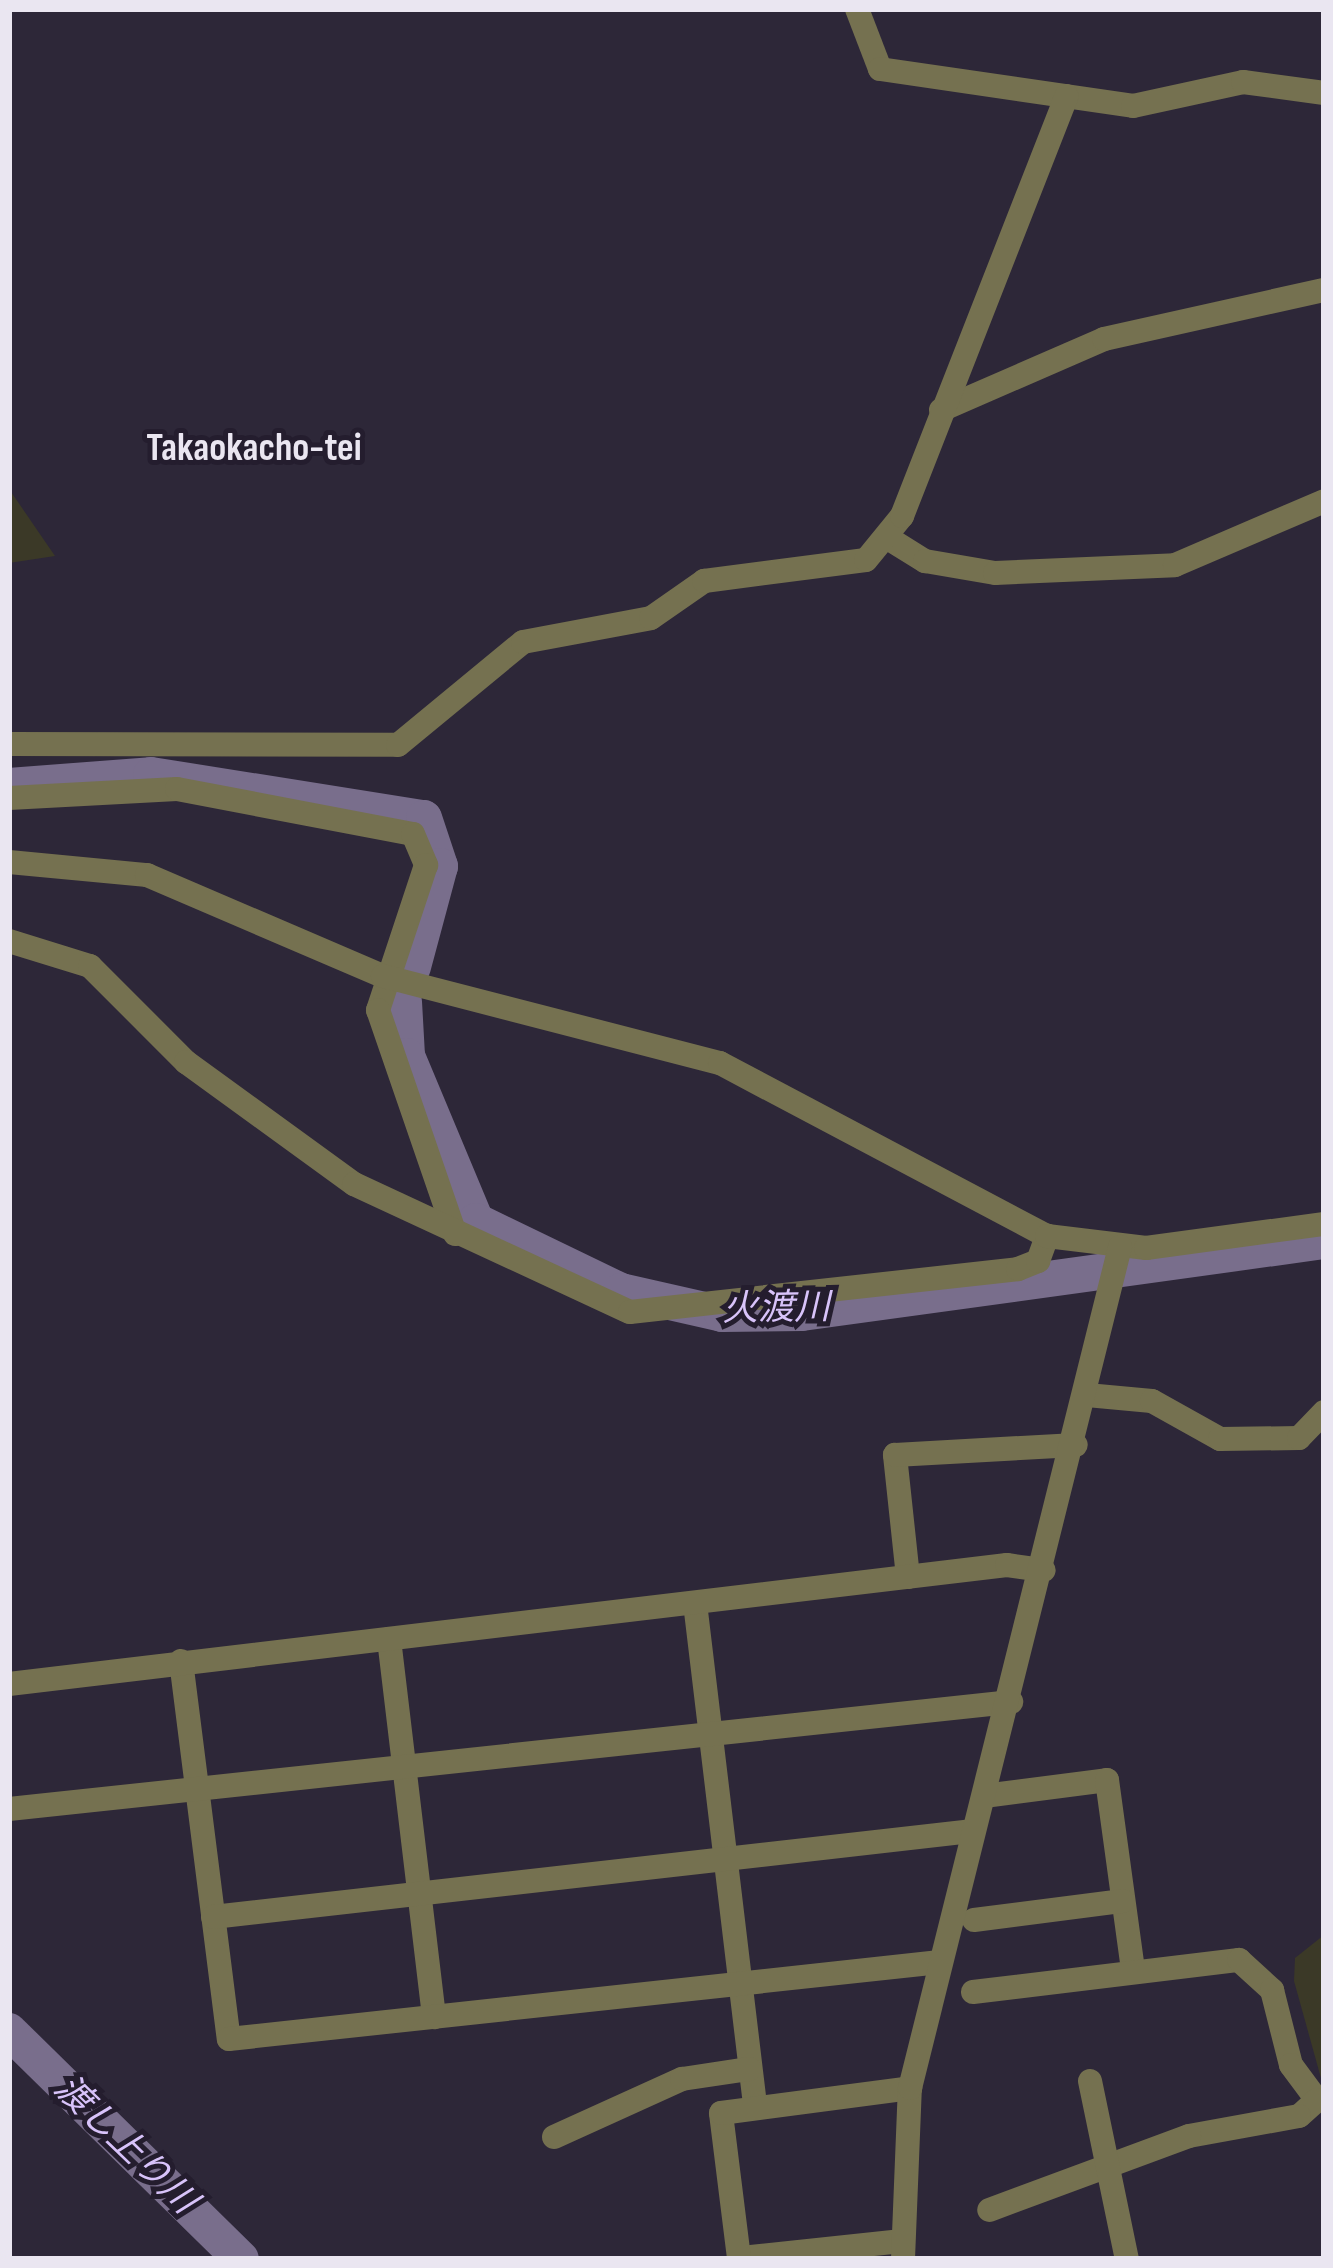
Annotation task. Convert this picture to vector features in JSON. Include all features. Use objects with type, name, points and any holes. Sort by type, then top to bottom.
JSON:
[{"type":"street","points":[[857,9],[880,69],[1066,96],[1168,105],[1243,82],[1324,93]]},
{"type":"street","points":[[9,744],[398,745],[523,642],[651,618],[704,581],[837,570],[891,540],[1066,96]]},
{"type":"street","points":[[941,410],[1104,339],[1324,290]]},
{"type":"street","points":[[891,540],[926,561],[995,573],[1175,565],[1324,501]]},
{"type":"street","points":[[9,798],[177,789],[413,834],[426,865],[383,976],[383,1046],[455,1234]]},
{"type":"street","points":[[9,862],[83,863],[204,892],[383,976],[720,1063],[1047,1236],[1117,1263],[1324,1224]]},
{"type":"street","points":[[9,941],[90,966],[240,1105],[354,1184],[630,1312],[812,1297],[1018,1269],[1038,1261],[1047,1236]]},
{"type":"street","points":[[910,2088],[721,2113],[731,2246],[739,2258],[902,2250],[910,2088],[1076,1445],[1117,1263]]},
{"type":"street","points":[[1087,1395],[1152,1401],[1220,1439],[1299,1438],[1324,1412]]},
{"type":"street","points":[[908,1577],[895,1455],[1076,1445]]},
{"type":"street","points":[[9,1684],[908,1577],[1044,1570]]},
{"type":"street","points":[[695,1603],[736,1980],[755,2105]]},
{"type":"street","points":[[389,1639],[434,2017]]},
{"type":"street","points":[[181,1660],[229,2039],[736,1980],[940,1962]]},
{"type":"street","points":[[9,1809],[149,1798],[707,1730],[1011,1702]]},
{"type":"street","points":[[983,1796],[1107,1780],[1132,1971]]},
{"type":"street","points":[[9,1822],[129,1811],[149,1798]]},
{"type":"street","points":[[213,1917],[725,1855],[973,1831]]},
{"type":"street","points":[[974,1920],[1123,1901]]},
{"type":"street","points":[[974,1992],[1222,1956],[1259,1972],[1291,2066],[1317,2100],[1299,2116],[1189,2136],[989,2210]]},
{"type":"street","points":[[554,2137],[682,2079],[749,2069]]},
{"type":"street","points":[[1090,2080],[1127,2259]]},
{"type":"shaded area","points":[[9,489],[55,556],[9,563]]},
{"type":"shaded area","points":[[1324,1935],[1324,2089],[1294,1981],[1295,1958]]},
{"type":"waterway","name":"火渡川","points":[[9,786],[151,775],[424,818],[440,866],[413,967]]},
{"type":"waterway","name":"火渡川","points":[[404,1002],[407,1056],[476,1221],[621,1291],[722,1314],[802,1313],[1324,1241]]},
{"type":"waterway","name":"渡し上り川","points":[[9,2031],[241,2259]]},
{"type":"district","name":"Takaokacho-tei","points":[[254,449]]}]
